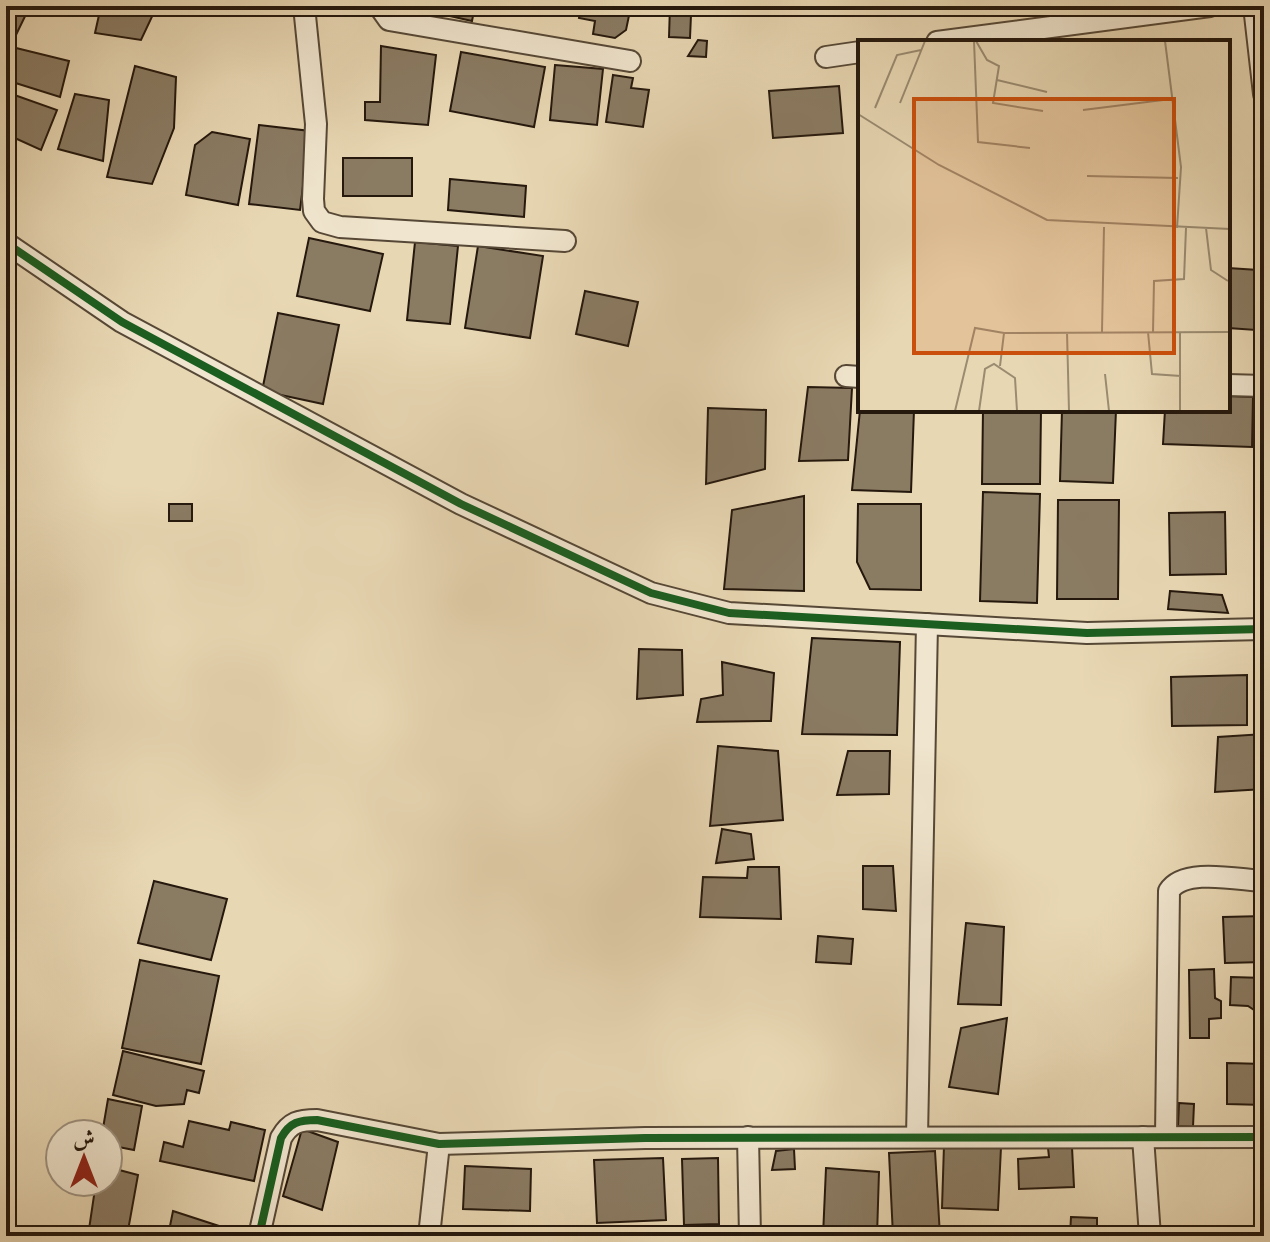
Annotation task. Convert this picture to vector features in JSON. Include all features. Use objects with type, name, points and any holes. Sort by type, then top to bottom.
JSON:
[{"type":"street","points":[[304,6],[316,124],[313,199],[314,211],[322,222],[340,227],[565,241]]},
{"type":"street","points":[[379,6],[389,20],[630,61]]},
{"type":"street","points":[[952,40],[1210,6]]},
{"type":"street","points":[[1254,6],[1264,94]]},
{"type":"street","points":[[826,57],[858,52]]},
{"type":"street","points":[[6,243],[122,322],[461,504],[651,593],[729,613],[1087,633],[1264,629]]},
{"type":"street","points":[[1230,385],[1264,386]]},
{"type":"street","points":[[917,1137],[927,624]]},
{"type":"street","points":[[1166,1137],[1169,891],[1180,879],[1192,877],[1264,881]]},
{"type":"street","points":[[259,1236],[281,1138],[287,1127],[298,1120],[317,1120],[439,1144],[748,1137],[1264,1137]]},
{"type":"street","points":[[748,1137],[750,1236]]},
{"type":"street","points":[[1143,1137],[1150,1236]]},
{"type":"street","points":[[429,1236],[439,1144]]},
{"type":"building","points":[[6,6],[30,6],[14,39],[6,37]]},
{"type":"building","points":[[101,6],[157,6],[141,40],[95,33]]},
{"type":"building","points":[[406,6],[475,6],[472,21]]},
{"type":"building","points":[[485,6],[531,6],[530,15]]},
{"type":"building","points":[[581,6],[631,6],[626,30],[615,38],[593,34],[595,21],[579,18]]},
{"type":"building","points":[[670,6],[678,6],[691,15],[690,38],[669,37]]},
{"type":"building","points":[[698,40],[707,41],[706,57],[688,56]]},
{"type":"building","points":[[381,46],[436,55],[428,125],[365,120],[365,102],[380,102]]},
{"type":"building","points":[[12,47],[69,61],[60,97],[6,80]]},
{"type":"building","points":[[461,52],[545,67],[534,127],[450,111]]},
{"type":"building","points":[[555,65],[603,69],[597,125],[550,120]]},
{"type":"building","points":[[135,66],[176,77],[174,128],[152,184],[107,177]]},
{"type":"building","points":[[613,75],[633,78],[631,88],[649,90],[643,127],[606,122]]},
{"type":"building","points":[[839,86],[843,133],[773,138],[769,91]]},
{"type":"building","points":[[6,92],[57,110],[41,150],[6,134]]},
{"type":"building","points":[[75,94],[109,100],[103,161],[58,149]]},
{"type":"building","points":[[259,125],[310,131],[300,210],[249,204]]},
{"type":"building","points":[[212,132],[250,139],[238,205],[186,195],[195,145]]},
{"type":"building","points":[[343,158],[412,158],[412,196],[343,196]]},
{"type":"building","points":[[450,179],[526,186],[524,217],[448,210]]},
{"type":"building","points":[[309,238],[383,254],[370,311],[297,296]]},
{"type":"building","points":[[415,242],[458,246],[450,324],[407,320]]},
{"type":"building","points":[[478,246],[543,256],[530,338],[465,328]]},
{"type":"building","points":[[1230,268],[1258,270],[1256,330],[1230,328]]},
{"type":"building","points":[[585,291],[638,302],[628,346],[576,334]]},
{"type":"building","points":[[278,313],[339,325],[323,404],[262,391]]},
{"type":"building","points":[[808,387],[852,388],[848,460],[799,461]]},
{"type":"building","points":[[1230,396],[1253,397],[1252,447],[1163,444],[1165,412],[1230,412]]},
{"type":"building","points":[[708,408],[766,410],[765,469],[706,484]]},
{"type":"building","points":[[860,412],[914,412],[911,492],[852,490]]},
{"type":"building","points":[[983,412],[1041,412],[1040,484],[982,484]]},
{"type":"building","points":[[1062,412],[1116,412],[1113,483],[1060,481]]},
{"type":"building","points":[[983,492],[1040,494],[1037,603],[980,601]]},
{"type":"building","points":[[804,496],[804,591],[724,589],[732,510]]},
{"type":"building","points":[[1058,500],[1119,500],[1118,599],[1057,599]]},
{"type":"building","points":[[169,504],[192,504],[192,521],[169,521]]},
{"type":"building","points":[[858,504],[921,504],[921,590],[870,589],[857,562]]},
{"type":"building","points":[[1225,512],[1226,574],[1170,575],[1169,513]]},
{"type":"building","points":[[1170,591],[1222,595],[1228,613],[1168,609]]},
{"type":"building","points":[[812,638],[900,642],[897,735],[802,734]]},
{"type":"building","points":[[639,649],[682,650],[683,695],[637,699]]},
{"type":"building","points":[[722,662],[774,673],[771,721],[697,722],[701,699],[723,695]]},
{"type":"building","points":[[1247,675],[1247,725],[1172,726],[1171,677]]},
{"type":"building","points":[[1264,734],[1264,789],[1215,792],[1218,737]]},
{"type":"building","points":[[718,746],[778,751],[783,820],[710,826]]},
{"type":"building","points":[[848,751],[890,751],[889,794],[837,795]]},
{"type":"building","points":[[722,829],[751,834],[754,859],[716,863]]},
{"type":"building","points":[[863,866],[893,866],[896,911],[863,909]]},
{"type":"building","points":[[748,867],[779,867],[781,919],[700,917],[703,877],[747,878]]},
{"type":"building","points":[[154,881],[227,899],[211,960],[138,943]]},
{"type":"building","points":[[1264,916],[1264,962],[1225,963],[1223,917]]},
{"type":"building","points":[[966,923],[1004,927],[1001,1005],[958,1004]]},
{"type":"building","points":[[818,936],[853,939],[851,964],[816,962]]},
{"type":"building","points":[[140,960],[219,976],[201,1064],[122,1048]]},
{"type":"building","points":[[1214,969],[1215,998],[1221,1001],[1221,1018],[1209,1019],[1209,1038],[1190,1038],[1189,970]]},
{"type":"building","points":[[1231,977],[1264,978],[1264,1029],[1256,1028],[1257,1012],[1248,1006],[1230,1005]]},
{"type":"building","points":[[1007,1018],[998,1094],[949,1087],[961,1028]]},
{"type":"building","points":[[123,1051],[204,1071],[199,1093],[187,1090],[184,1104],[156,1106],[113,1095]]},
{"type":"building","points":[[1227,1063],[1264,1064],[1264,1105],[1227,1104]]},
{"type":"building","points":[[108,1099],[142,1106],[134,1150],[124,1148],[124,1118],[105,1118]]},
{"type":"building","points":[[1179,1103],[1194,1104],[1193,1127],[1178,1126]]},
{"type":"building","points":[[189,1121],[229,1130],[231,1122],[265,1130],[254,1181],[160,1161],[164,1142],[183,1147]]},
{"type":"building","points":[[302,1129],[338,1142],[322,1210],[283,1196]]},
{"type":"building","points":[[944,1145],[1001,1147],[998,1210],[942,1208]]},
{"type":"building","points":[[1072,1147],[1074,1187],[1019,1189],[1018,1159],[1049,1157],[1048,1148]]},
{"type":"building","points":[[794,1149],[795,1169],[772,1170],[776,1151]]},
{"type":"building","points":[[935,1151],[940,1236],[893,1236],[889,1153]]},
{"type":"building","points":[[663,1158],[666,1220],[597,1223],[594,1160]]},
{"type":"building","points":[[718,1158],[719,1224],[684,1225],[682,1159]]},
{"type":"building","points":[[465,1166],[531,1169],[530,1211],[463,1209]]},
{"type":"building","points":[[826,1168],[879,1172],[877,1236],[823,1236]]},
{"type":"building","points":[[124,1171],[138,1175],[127,1236],[88,1236],[94,1198],[124,1198]]},
{"type":"building","points":[[173,1211],[219,1226],[217,1236],[168,1236]]},
{"type":"building","points":[[1071,1217],[1097,1218],[1097,1236],[1070,1236]]},
{"type":"building","points":[[764,1228],[782,1228],[782,1236],[764,1236]]},
{"type":"cycle path","points":[[6,243],[122,322],[461,504],[651,593],[729,613],[1087,633],[1264,629]]},
{"type":"cycle path","points":[[259,1236],[281,1138],[292,1125],[305,1121],[317,1120],[439,1144],[645,1138],[1264,1137]]}]
